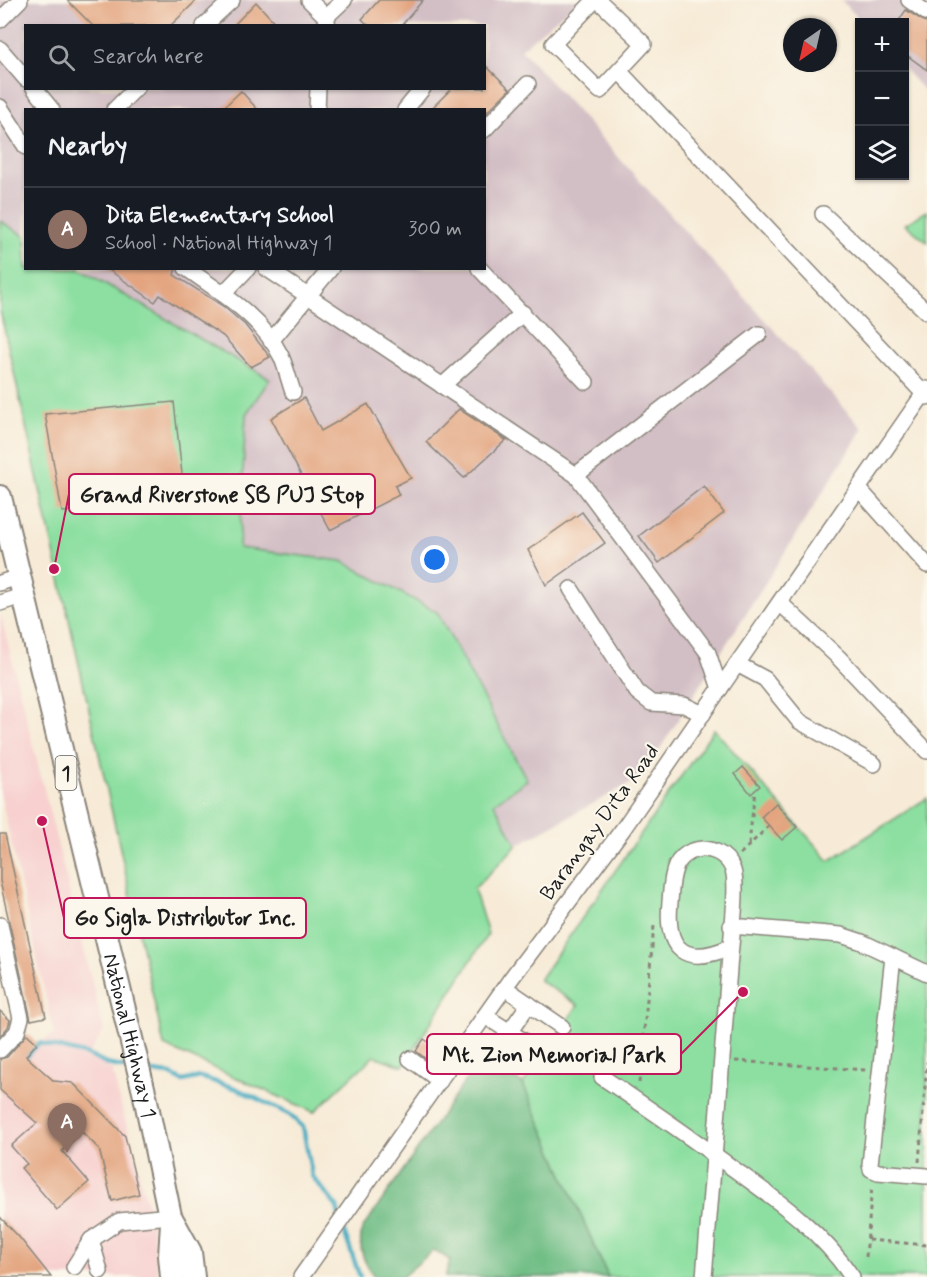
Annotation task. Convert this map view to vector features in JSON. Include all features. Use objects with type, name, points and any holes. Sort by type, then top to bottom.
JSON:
[{"type":"highway","name":"National Highway 1","points":[[0,497],[14,585],[145,1096],[171,1220],[172,1277]]},
{"type":"highway","name":"National Highway 1","points":[[171,1220],[190,1252],[193,1277]]},
{"type":"street","points":[[0,20],[20,0]]},
{"type":"street","points":[[206,24],[232,0]]},
{"type":"street","points":[[309,0],[327,21],[344,0]]},
{"type":"street","points":[[597,0],[644,44],[600,91],[553,44],[597,0]]},
{"type":"street","points":[[909,0],[927,13]]},
{"type":"street","points":[[0,49],[24,77]]},
{"type":"street","points":[[619,71],[926,393]]},
{"type":"street","points":[[486,128],[528,84]]},
{"type":"street","points":[[36,90],[50,108]]},
{"type":"street","points":[[116,108],[134,90]]},
{"type":"street","points":[[317,108],[318,90]]},
{"type":"street","points":[[407,108],[421,90]]},
{"type":"street","points":[[0,107],[24,144]]},
{"type":"street","points":[[823,214],[927,312]]},
{"type":"street","points":[[189,270],[224,294],[260,325],[281,357],[293,392]]},
{"type":"street","points":[[224,294],[246,270]]},
{"type":"street","points":[[269,270],[576,475],[708,653],[720,689]]},
{"type":"street","points":[[271,341],[329,270]]},
{"type":"street","points":[[480,270],[586,382]]},
{"type":"street","points":[[442,386],[523,313]]},
{"type":"street","points":[[576,475],[759,334]]},
{"type":"street","name":"Barangay Dita Road","points":[[301,1277],[505,988],[623,829],[926,393]]},
{"type":"street","points":[[859,489],[927,565]]},
{"type":"street","points":[[0,603],[14,585]]},
{"type":"street","points":[[571,589],[637,692],[651,703],[684,705],[703,714]]},
{"type":"street","points":[[780,603],[838,657],[927,751]]},
{"type":"street","points":[[737,664],[765,679],[799,721],[874,764]]},
{"type":"street","points":[[704,1277],[715,1155],[730,948],[734,878],[729,863],[710,850],[701,849],[686,854],[673,874],[668,920],[673,941],[684,953],[692,956],[712,955],[730,948]]},
{"type":"street","points":[[0,925],[4,962],[21,1018],[17,1032],[0,1050]]},
{"type":"street","points":[[731,926],[841,935],[927,973]]},
{"type":"street","points":[[893,957],[870,1164],[871,1169],[878,1173],[922,1176]]},
{"type":"street","points":[[505,988],[562,1027]]},
{"type":"street","points":[[510,1031],[529,1004]]},
{"type":"street","points":[[485,1016],[544,1054]]},
{"type":"street","points":[[410,1059],[440,1081]]},
{"type":"street","points":[[602,1077],[715,1155],[817,1233],[852,1277]]},
{"type":"street","points":[[74,1267],[92,1240],[119,1221],[171,1220]]},
{"type":"street","points":[[92,1240],[100,1271]]},
{"type":"path","points":[[749,844],[755,790]]},
{"type":"path","points":[[738,856],[769,826]]},
{"type":"path","points":[[639,1083],[654,925]]},
{"type":"path","points":[[734,1061],[870,1071]]},
{"type":"path","points":[[922,1176],[927,1062]]},
{"type":"path","points":[[866,1257],[873,1181]]},
{"type":"path","points":[[868,1240],[927,1245]]},
{"type":"shaded area","points":[[0,0],[579,0],[521,49],[863,429],[642,777],[517,845],[494,803],[527,780],[342,561],[239,549],[246,414],[270,379],[82,270],[486,270],[486,108],[24,108],[24,235],[0,221]]},
{"type":"shaded area","points":[[841,0],[927,0],[927,94],[909,74],[909,18],[858,18]]},
{"type":"shaded area","points":[[0,612],[104,1031],[88,1055],[112,1070],[151,1219],[158,1277],[0,1277],[0,1087],[39,1043],[54,1034],[0,792]]},
{"type":"green space","points":[[927,211],[927,242],[905,224]]},
{"type":"green space","points":[[0,221],[24,235],[24,270],[82,270],[270,379],[246,414],[239,548],[342,561],[437,612],[527,780],[494,803],[517,845],[474,889],[488,934],[403,1066],[374,1056],[314,1112],[164,1046],[0,310]]},
{"type":"green space","points":[[714,729],[829,861],[927,798],[927,1277],[608,1277],[523,1084],[578,1005],[539,980]]},
{"type":"green space","points":[[482,1057],[523,1084],[608,1277],[445,1277],[450,1260],[434,1250],[402,1277],[375,1277],[367,1266],[361,1248],[362,1229]]},
{"type":"building","points":[[67,0],[197,0],[172,24],[91,24]]},
{"type":"building","points":[[379,0],[423,0],[403,24],[367,24],[362,19]]},
{"type":"building","points":[[256,2],[276,24],[235,24]]},
{"type":"building","points":[[906,10],[927,23],[927,70],[909,57],[909,18],[901,18]]},
{"type":"building","points":[[486,66],[510,89],[486,113],[486,108],[432,108],[450,90],[486,90]]},
{"type":"building","points":[[241,91],[256,108],[223,108]]},
{"type":"building","points":[[109,270],[175,270],[174,275],[223,306],[245,325],[270,357],[251,367],[223,336],[160,295],[155,302]]},
{"type":"building","points":[[304,398],[321,431],[368,404],[411,478],[395,486],[399,495],[330,530],[271,418]]},
{"type":"building","points":[[174,402],[185,501],[62,512],[45,414]]},
{"type":"building","points":[[459,409],[506,440],[464,478],[426,442]]},
{"type":"building","points":[[704,486],[724,513],[659,563],[639,536]]},
{"type":"building","points":[[582,512],[605,543],[546,585],[528,550]]},
{"type":"building","points":[[743,767],[760,786],[751,794],[735,774]]},
{"type":"building","points":[[776,803],[797,827],[782,840],[761,817]]},
{"type":"building","points":[[0,834],[5,834],[46,1017],[31,1020],[0,881]]},
{"type":"building","points":[[0,1011],[10,1020],[8,1027],[0,1036]]},
{"type":"building","points":[[27,1034],[37,1043],[26,1056],[54,1081],[73,1083],[125,1136],[139,1194],[112,1201],[99,1149],[82,1132],[62,1151],[89,1182],[57,1210],[21,1168],[27,1164],[11,1146],[37,1123],[0,1090],[0,1059],[7,1057]]},
{"type":"building","points":[[424,1039],[440,1050],[431,1063],[416,1051]]},
{"type":"building","points":[[0,1217],[19,1237],[51,1277],[0,1277]]},
{"type":"waterway","points":[[23,1061],[39,1043],[88,1055],[106,1064],[131,1069]]},
{"type":"waterway","points":[[145,1071],[169,1074],[183,1081],[200,1077],[235,1088],[289,1114],[303,1127],[312,1176],[337,1207],[339,1215]]},
{"type":"waterway","points":[[342,1226],[360,1277]]},
{"type":"place","name":"Grand Riverstone SB PUJ Stop","points":[[54,569]]},
{"type":"place","name":"Go Sigla Distributor Inc.","points":[[42,821]]},
{"type":"place","name":"Mt. Zion Memorial Park","points":[[743,992]]},
{"type":"place","name":"Dita Elementary School","points":[[67,1153]]}]
